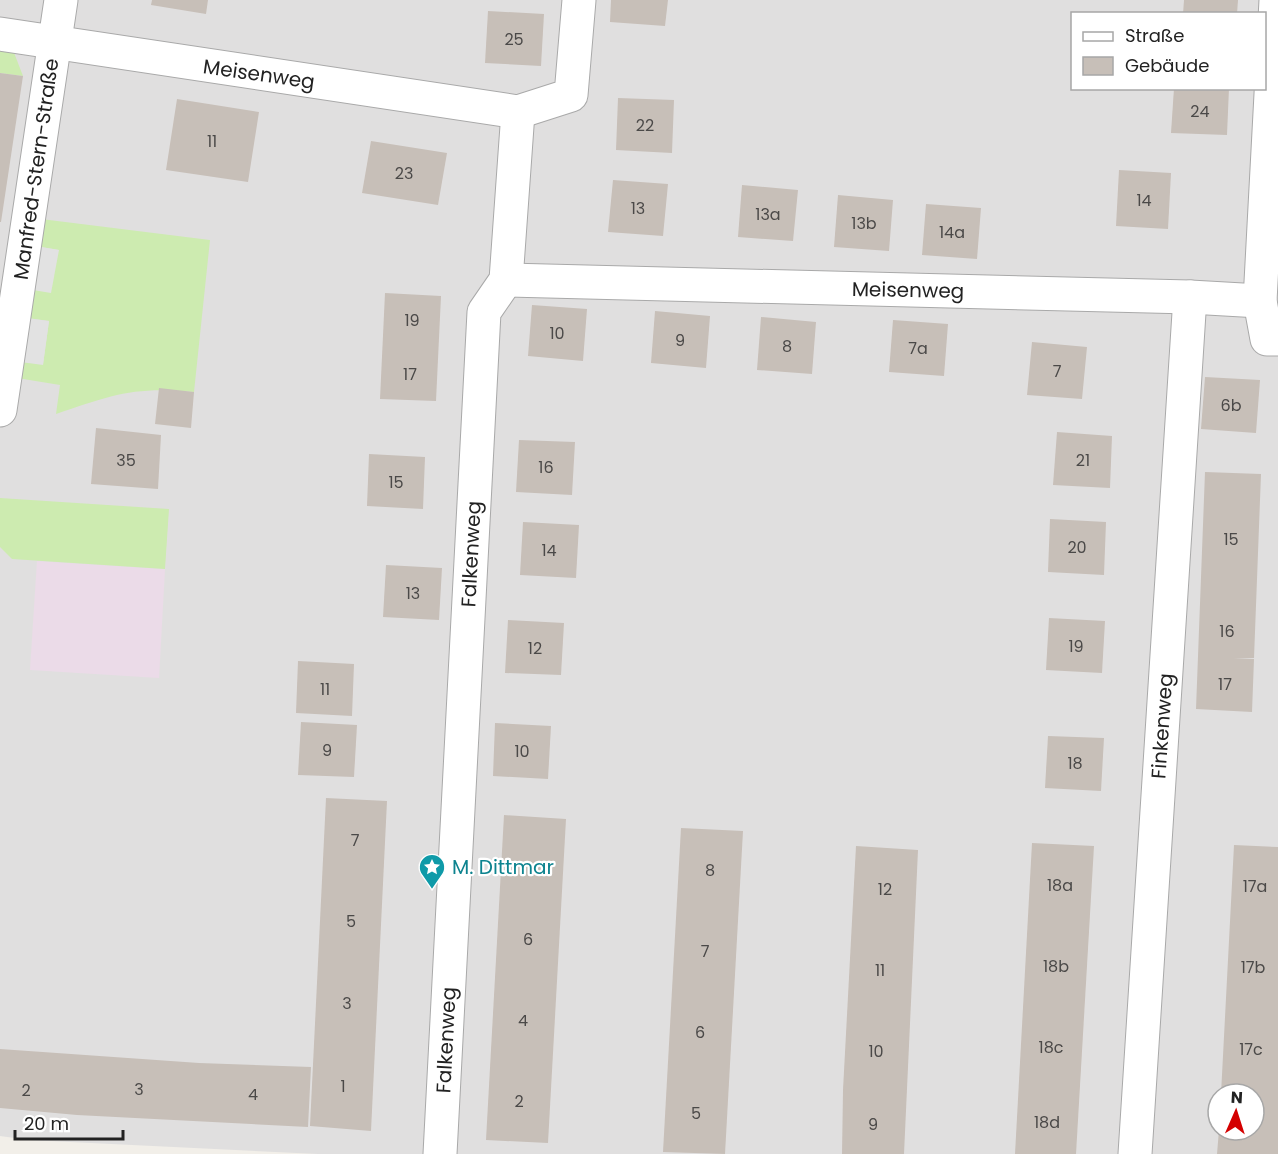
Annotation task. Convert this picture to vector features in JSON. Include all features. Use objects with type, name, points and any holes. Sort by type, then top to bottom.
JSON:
[{"type":"street","name":"Manfred-Stern-Straße","points":[[0,410],[61,0]]},
{"type":"street","points":[[506,280],[518,112],[571,95],[579,0]]},
{"type":"street","points":[[1276,0],[1260,301],[1267,339],[1278,339]]},
{"type":"street","name":"Meisenweg","points":[[0,34],[54,44],[518,112]]},
{"type":"street","name":"Meisenweg","points":[[506,280],[1190,297],[1260,301]]},
{"type":"street","name":"Falkenweg","points":[[440,1154],[484,312],[506,280]]},
{"type":"street","name":"Finkenweg","points":[[1135,1154],[1190,297]]},
{"type":"shaded area","points":[[0,0],[1278,0],[1278,1154],[318,1154],[29,1140],[0,1136]]},
{"type":"shaded area","points":[[29,245],[59,250],[51,293],[21,288]]},
{"type":"shaded area","points":[[19,317],[49,321],[43,365],[13,361]]},
{"type":"shaded area","points":[[37,561],[165,569],[159,678],[30,670]]},
{"type":"green space","points":[[0,48],[13,50],[23,76],[0,73]]},
{"type":"green space","points":[[33,218],[210,240],[194,392],[139,391],[108,397],[56,414],[60,385],[11,377],[13,361],[43,364],[49,321],[19,317],[21,288],[59,250],[29,245]]},
{"type":"green space","points":[[0,498],[169,509],[165,569],[12,559],[0,547]]},
{"type":"building","points":[[152,0],[208,0],[206,14],[151,5]]},
{"type":"building","points":[[611,0],[668,0],[665,26],[610,22]]},
{"type":"building","points":[[1184,0],[1238,0],[1237,12],[1183,12]]},
{"type":"building","points":[[488,11],[544,14],[541,66],[485,63]]},
{"type":"building","points":[[0,73],[23,76],[1,222],[0,222]]},
{"type":"building","points":[[1174,90],[1229,90],[1227,135],[1171,133]]},
{"type":"building","points":[[618,98],[674,100],[672,153],[616,150]]},
{"type":"building","points":[[177,99],[259,112],[248,182],[166,170]]},
{"type":"building","points":[[371,141],[447,153],[438,205],[362,193]]},
{"type":"building","points":[[1119,170],[1171,173],[1168,229],[1116,226]]},
{"type":"building","points":[[613,180],[668,184],[663,236],[608,232]]},
{"type":"building","points":[[742,185],[798,190],[793,241],[738,237]]},
{"type":"building","points":[[838,195],[893,200],[889,251],[834,247]]},
{"type":"building","points":[[926,204],[981,208],[977,259],[922,255]]},
{"type":"building","points":[[385,293],[441,296],[436,401],[380,399]]},
{"type":"building","points":[[532,305],[587,309],[583,361],[528,356]]},
{"type":"building","points":[[655,311],[710,316],[706,368],[651,363]]},
{"type":"building","points":[[761,317],[816,322],[812,374],[757,370]]},
{"type":"building","points":[[893,320],[948,324],[944,376],[889,372]]},
{"type":"building","points":[[1032,342],[1087,347],[1082,399],[1027,395]]},
{"type":"building","points":[[1205,377],[1260,380],[1256,433],[1201,429]]},
{"type":"building","points":[[159,388],[194,392],[191,428],[155,424]]},
{"type":"building","points":[[96,428],[161,435],[158,489],[91,484]]},
{"type":"building","points":[[1057,432],[1112,436],[1110,488],[1053,485]]},
{"type":"building","points":[[519,440],[575,442],[572,495],[516,492]]},
{"type":"building","points":[[369,454],[425,457],[423,509],[367,506]]},
{"type":"building","points":[[1205,472],[1261,474],[1254,658],[1234,658],[1254,659],[1252,712],[1196,709]]},
{"type":"building","points":[[1050,519],[1106,522],[1104,575],[1048,572]]},
{"type":"building","points":[[523,522],[579,525],[576,578],[520,575]]},
{"type":"building","points":[[386,565],[442,568],[439,620],[383,617]]},
{"type":"building","points":[[1049,618],[1105,621],[1102,673],[1046,670]]},
{"type":"building","points":[[508,620],[564,623],[561,675],[505,673]]},
{"type":"building","points":[[298,661],[354,664],[352,716],[296,713]]},
{"type":"building","points":[[301,722],[357,725],[354,777],[298,775]]},
{"type":"building","points":[[495,723],[551,726],[548,779],[493,776]]},
{"type":"building","points":[[1048,736],[1104,738],[1101,791],[1045,788]]},
{"type":"building","points":[[326,798],[387,801],[371,1131],[310,1126]]},
{"type":"building","points":[[504,815],[566,819],[548,1143],[486,1140]]},
{"type":"building","points":[[681,828],[743,831],[725,1154],[663,1152]]},
{"type":"building","points":[[1032,843],[1094,846],[1076,1154],[1015,1154]]},
{"type":"building","points":[[1234,845],[1278,847],[1278,1154],[1217,1154],[1218,1142],[1266,1142],[1266,1082],[1222,1082]]},
{"type":"building","points":[[856,846],[918,850],[904,1154],[842,1154],[843,1090]]},
{"type":"building","points":[[0,1049],[199,1063],[311,1067],[308,1127],[77,1115],[0,1108]]},
{"type":"place","name":"M. Dittmar","points":[[432,890]]}]
